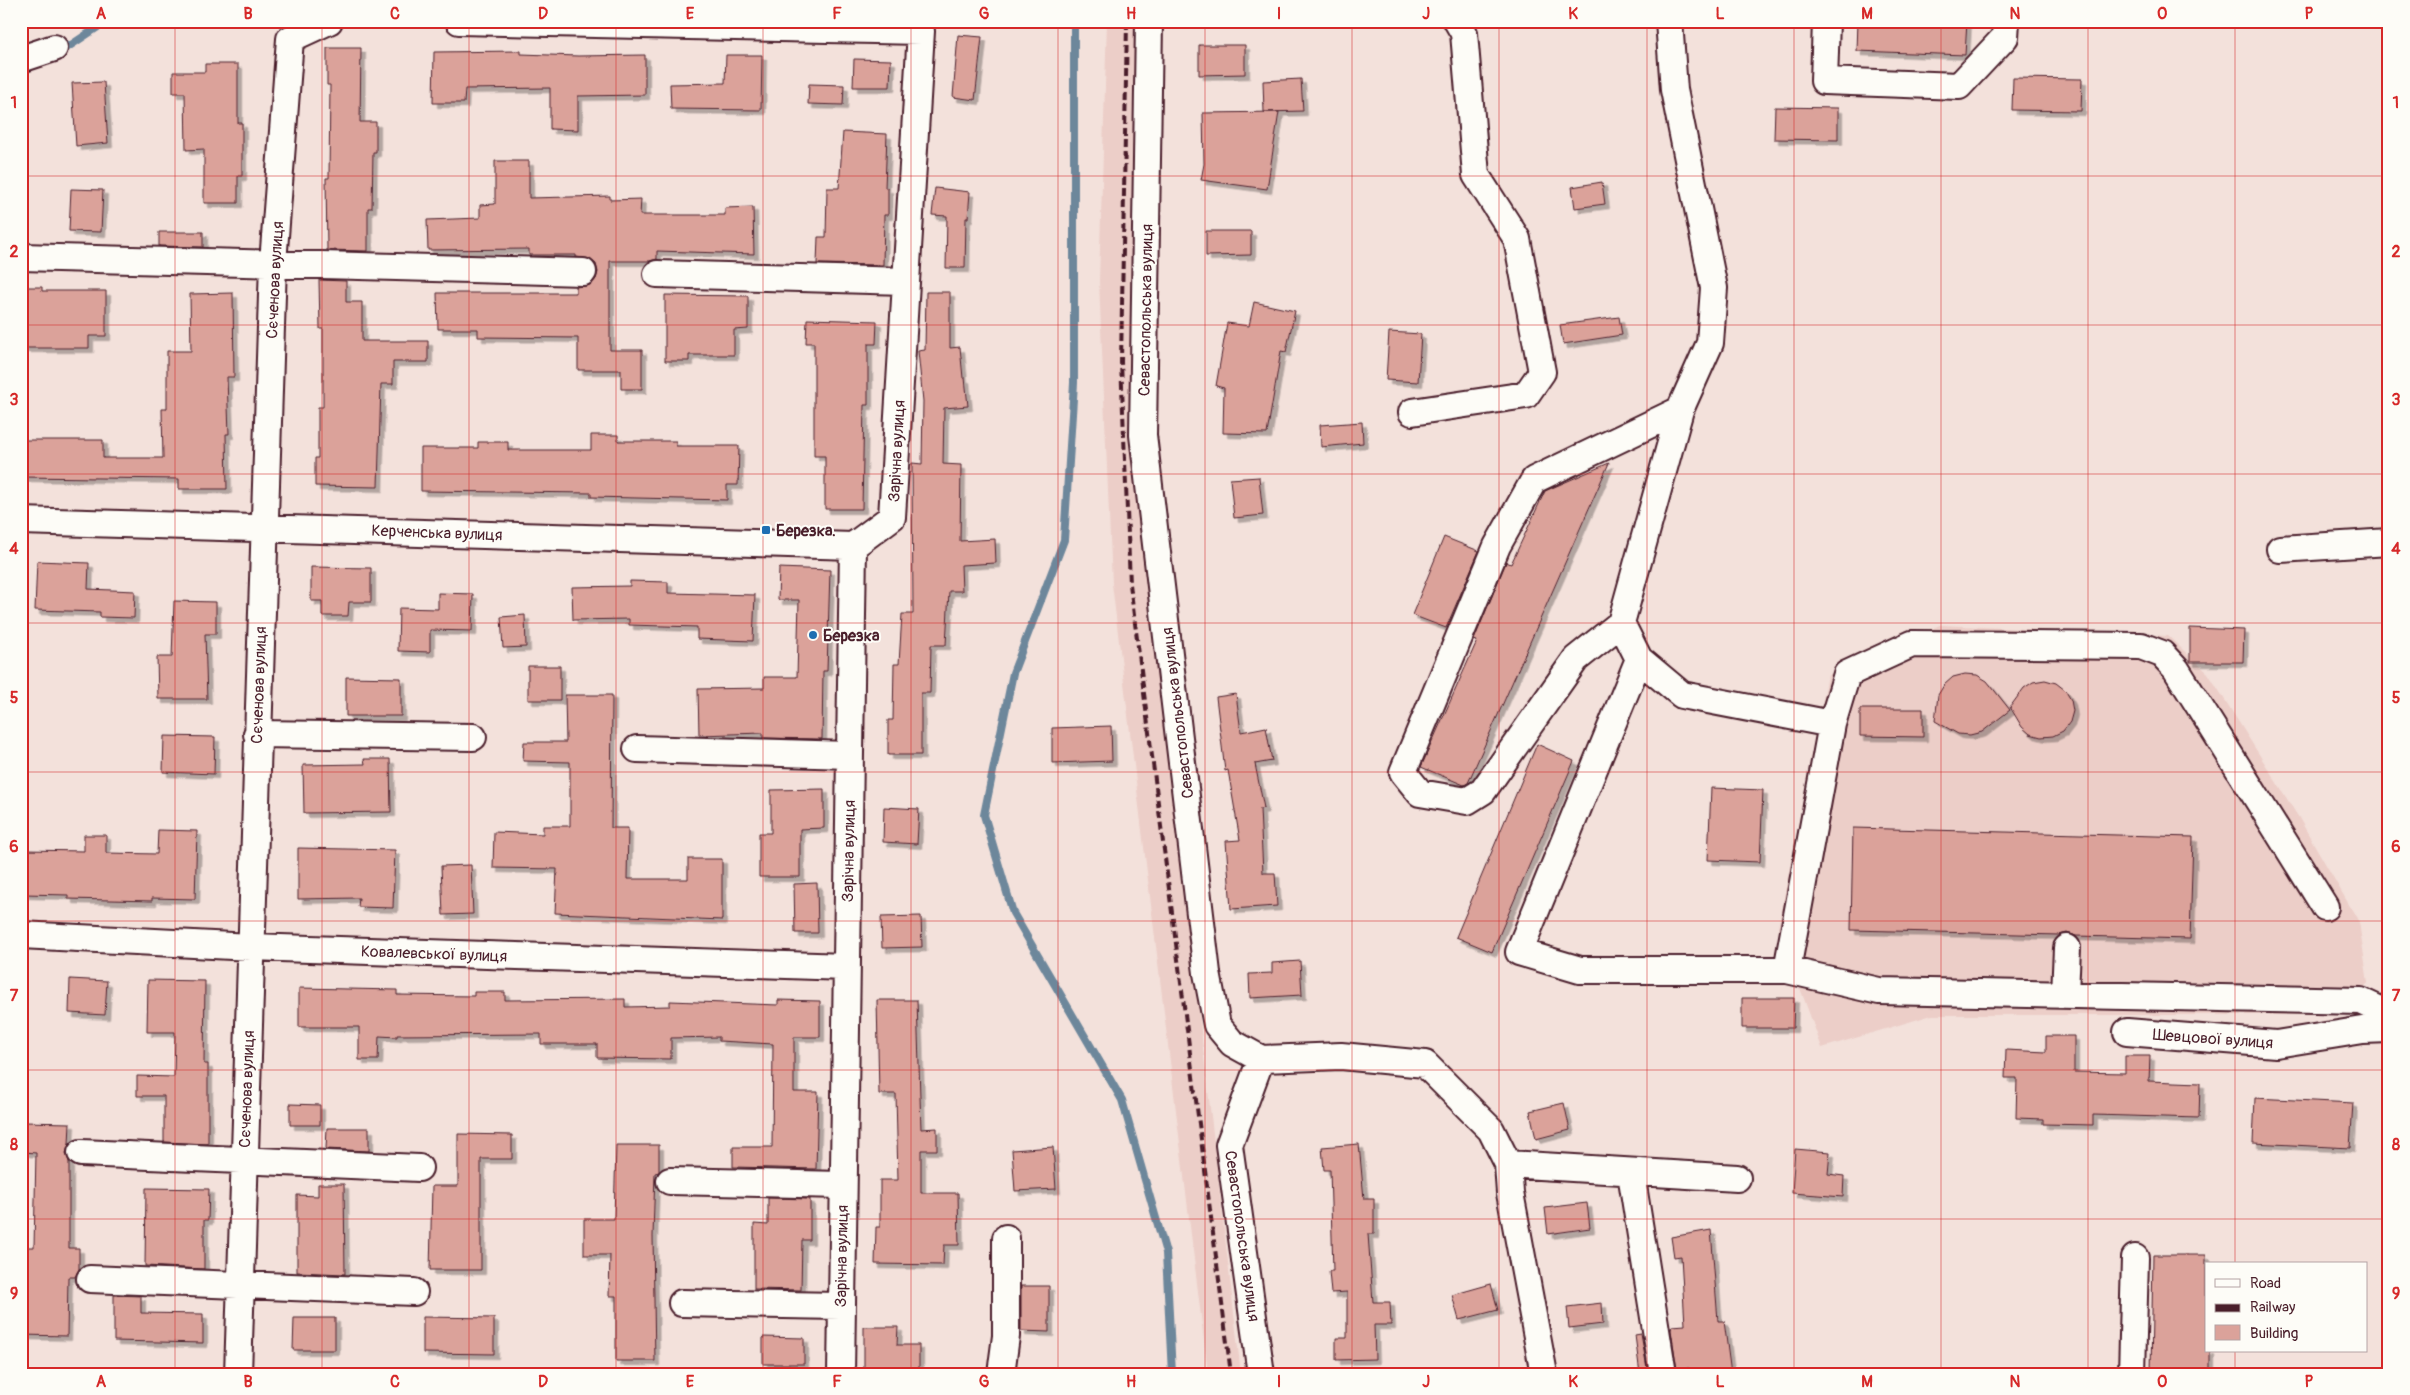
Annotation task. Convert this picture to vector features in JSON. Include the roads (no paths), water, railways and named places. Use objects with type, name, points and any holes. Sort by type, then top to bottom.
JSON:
[{"type":"street","name":"Сєченова вулиця","points":[[238,1374],[263,527],[273,263],[290,39],[329,21]]},
{"type":"street","name":"Зарічна вулиця","points":[[459,21],[921,31],[892,517],[853,546],[840,1306],[841,1374]]},
{"type":"street","name":"Севастопольська вулиця","points":[[1149,21],[1143,435],[1209,982],[1217,1025],[1232,1043],[1261,1059],[1229,1145],[1261,1374]]},
{"type":"street","points":[[1412,412],[1526,395],[1542,372],[1517,239],[1476,175],[1464,33],[1457,21]]},
{"type":"street","points":[[1669,21],[1674,90],[1714,288],[1710,343],[1680,410],[1621,623],[1576,659],[1482,791],[1467,801],[1420,793],[1403,772],[1498,546],[1534,480],[1680,410]]},
{"type":"street","points":[[1826,21],[1824,80],[1959,86],[2005,37],[2006,21]]},
{"type":"street","points":[[21,59],[54,48]]},
{"type":"street","points":[[21,257],[583,272]]},
{"type":"street","points":[[657,274],[905,280]]},
{"type":"street","name":"Керченська вулиця","points":[[21,521],[853,546]]},
{"type":"street","points":[[2280,549],[2389,542]]},
{"type":"street","points":[[1621,623],[1639,659],[1682,695],[1832,724]]},
{"type":"street","points":[[1787,970],[1832,724],[1847,674],[1912,644],[2141,646],[2162,654],[2176,670],[2325,907]]},
{"type":"street","points":[[1639,659],[1519,952],[1580,970],[1787,970],[1879,991],[2361,1000],[2389,1014]]},
{"type":"street","points":[[257,734],[473,737]]},
{"type":"street","points":[[637,748],[849,756]]},
{"type":"street","name":"Ковалевської вулиця","points":[[21,935],[251,947],[846,966]]},
{"type":"street","points":[[2065,994],[2067,948]]},
{"type":"street","name":"Шевцової вулиця","points":[[2127,1032],[2276,1044],[2363,1030],[2389,1029]]},
{"type":"street","points":[[1261,1059],[1341,1056],[1424,1064],[1491,1130],[1508,1164],[1510,1193],[1544,1374]]},
{"type":"street","points":[[81,1153],[419,1168]]},
{"type":"street","points":[[1508,1164],[1737,1178]]},
{"type":"street","points":[[1631,1173],[1663,1374]]},
{"type":"street","points":[[670,1181],[842,1185]]},
{"type":"street","points":[[1001,1374],[1006,1336],[1006,1238]]},
{"type":"street","points":[[2132,1374],[2135,1258]]},
{"type":"street","points":[[90,1279],[414,1292]]},
{"type":"street","points":[[682,1303],[840,1306]]},
{"type":"waterway","points":[[59,53],[107,21]]},
{"type":"waterway","points":[[1074,21],[1074,383],[1064,540],[1013,673],[984,815],[1013,913],[1122,1100],[1166,1253],[1172,1374]]},
{"type":"railway","points":[[1127,21],[1121,362],[1130,584],[1231,1374]]},
{"type":"place","name":"Березка.","points":[[766,530]]},
{"type":"place","name":"Березка","points":[[813,635]]}]
